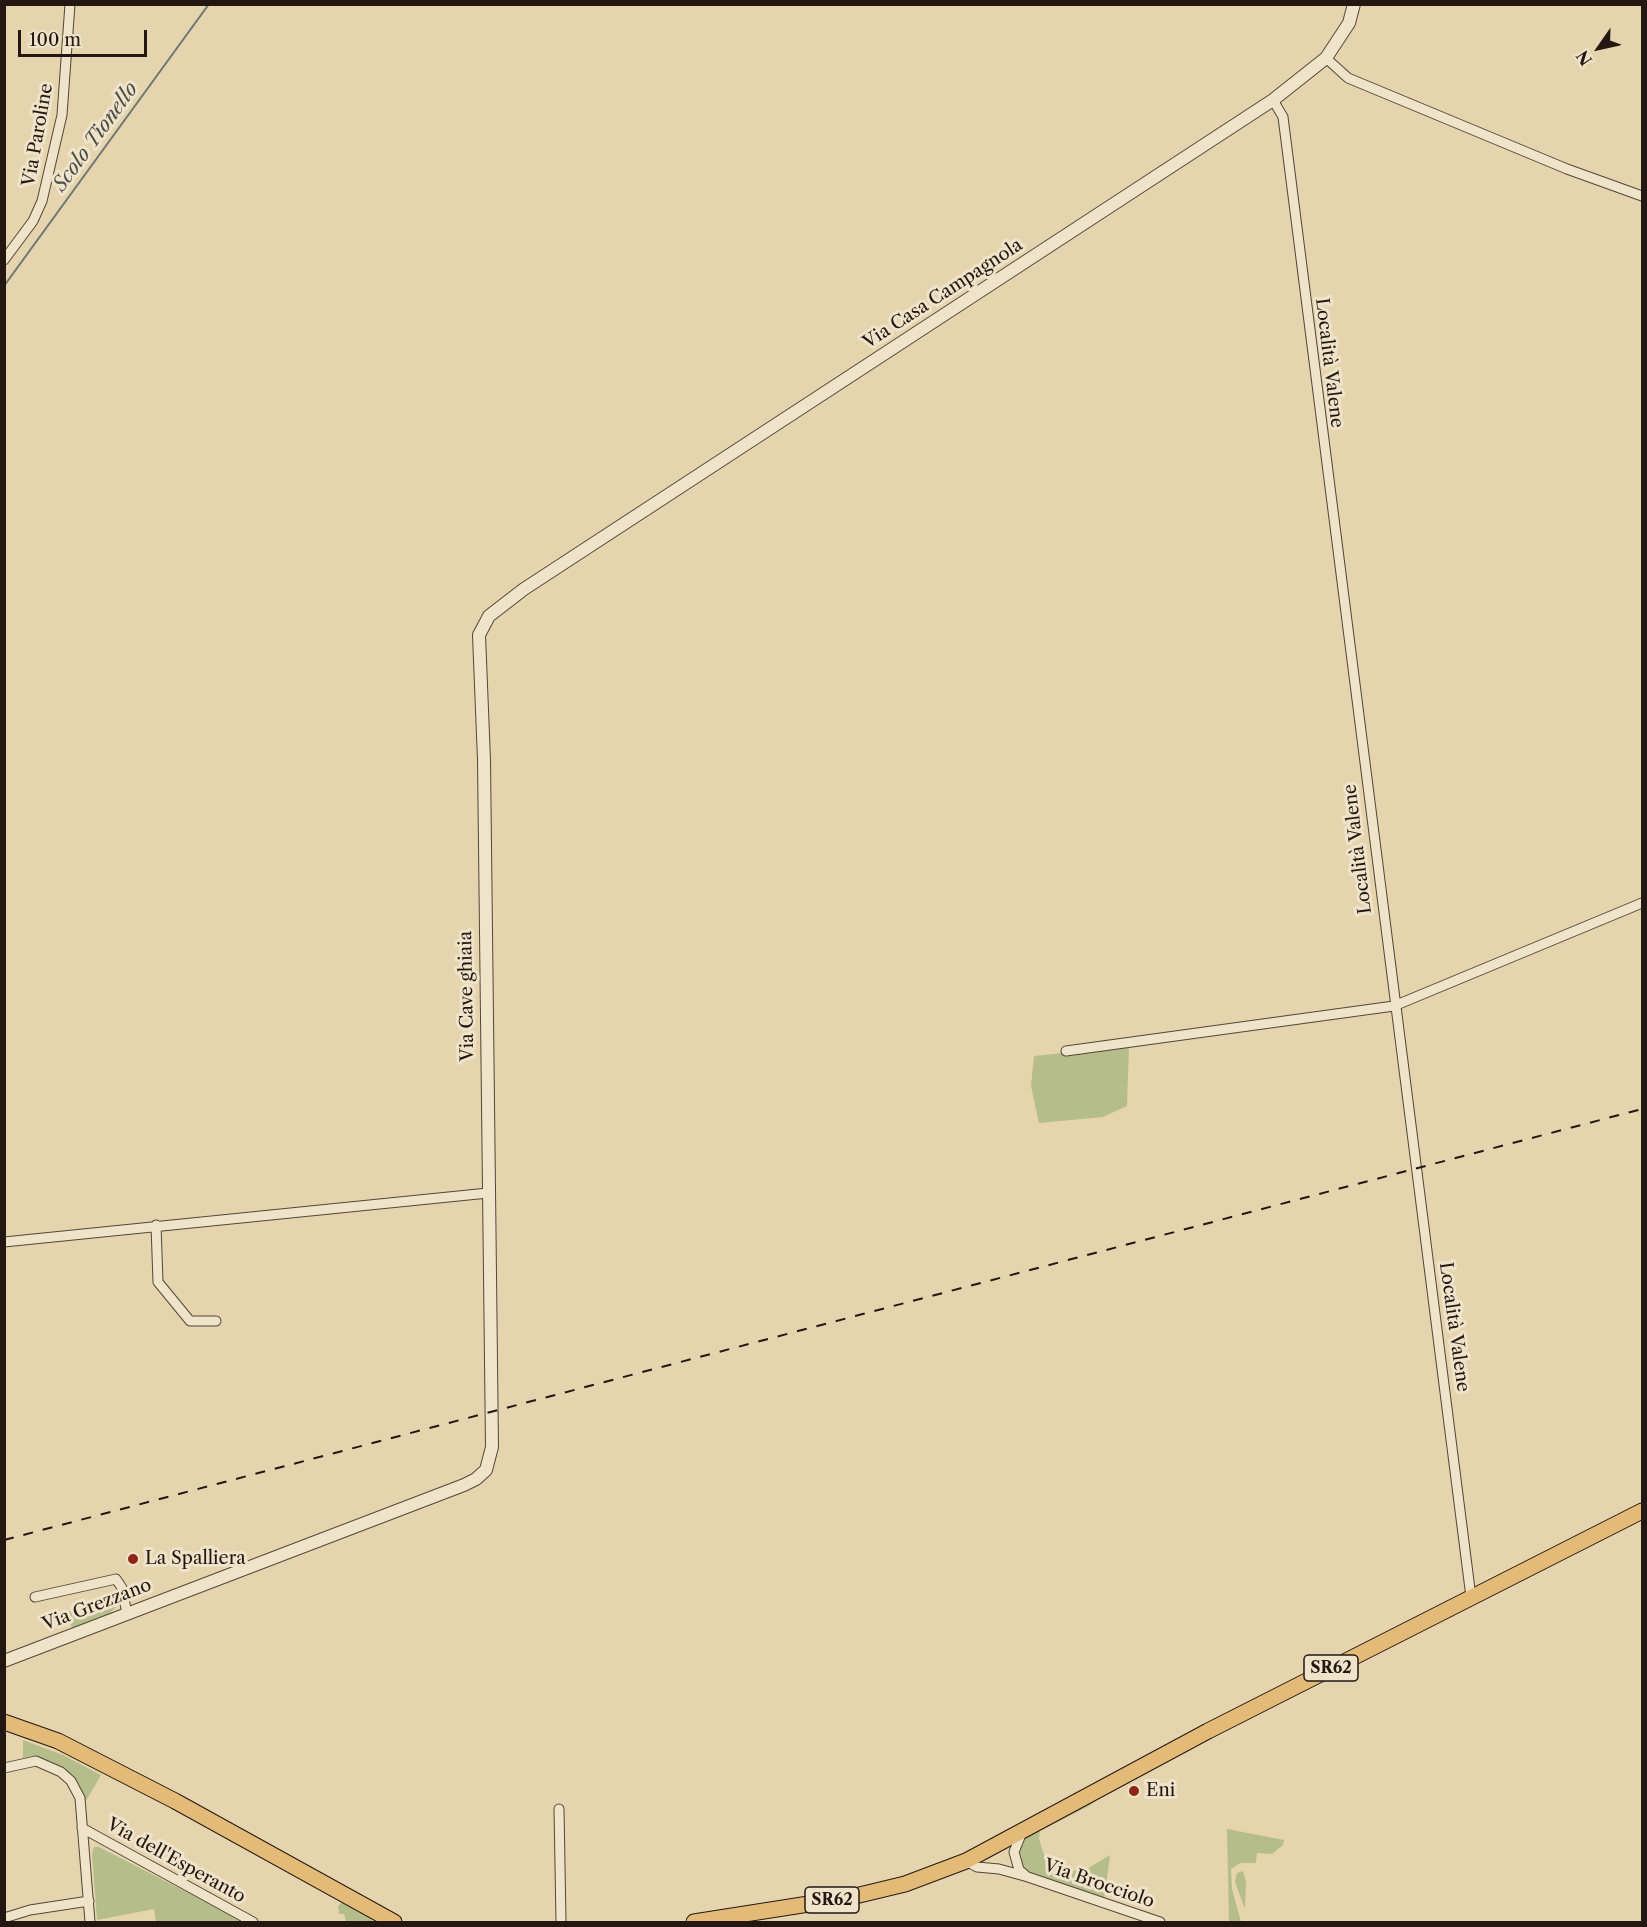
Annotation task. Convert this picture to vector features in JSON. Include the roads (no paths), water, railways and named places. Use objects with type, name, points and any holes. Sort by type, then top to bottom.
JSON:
[{"type":"main road","name":"SR62","points":[[694,1923],[744,1918],[847,1898],[906,1884],[966,1861],[1208,1731],[1642,1511]]},
{"type":"main road","points":[[4,1725],[58,1741],[175,1801],[394,1923]]},
{"type":"main road","points":[[367,1908],[380,1923]]},
{"type":"street","name":"Via Paroline","points":[[4,260],[33,221],[42,201],[62,115],[70,4]]},
{"type":"street","name":"Via Casa Campagnola","points":[[524,589],[1273,100],[1326,58],[1349,23],[1354,4]]},
{"type":"street","points":[[1326,58],[1348,78],[1567,169],[1642,196]]},
{"type":"street","name":"Località Valene","points":[[1273,100],[1283,117],[1394,1006],[1437,1313],[1470,1597]]},
{"type":"street","name":"Via Cave ghiaia","points":[[492,1423],[484,751],[479,635],[489,616],[524,589]]},
{"type":"street","points":[[1066,1051],[1394,1006],[1642,903]]},
{"type":"street","points":[[4,1242],[488,1193]]},
{"type":"street","points":[[156,1225],[158,1282],[190,1321],[216,1321]]},
{"type":"street","name":"Via Grezzano","points":[[4,1661],[476,1479],[486,1470],[492,1447],[492,1423]]},
{"type":"street","points":[[35,1597],[116,1579],[122,1588],[127,1614]]},
{"type":"street","name":"Via dell'Esperanto","points":[[4,1767],[36,1761],[61,1772],[71,1781],[80,1798],[90,1923]]},
{"type":"street","points":[[559,1809],[561,1923]]},
{"type":"street","name":"Via dell'Esperanto","points":[[82,1828],[253,1923]]},
{"type":"street","name":"Via Brocciolo","points":[[1023,1830],[1014,1852],[1019,1870],[1028,1877]]},
{"type":"street","name":"Via Brocciolo","points":[[966,1861],[977,1867],[999,1869],[1028,1877],[1160,1923]]},
{"type":"street","points":[[4,1918],[30,1910],[88,1901]]},
{"type":"waterway","name":"Scolo Tionello","points":[[4,286],[209,4]]},
{"type":"railway","points":[[4,1540],[1642,1109]]},
{"type":"place","name":"La Spalliera","points":[[133,1559]]},
{"type":"place","name":"Eni","points":[[1134,1791]]}]
